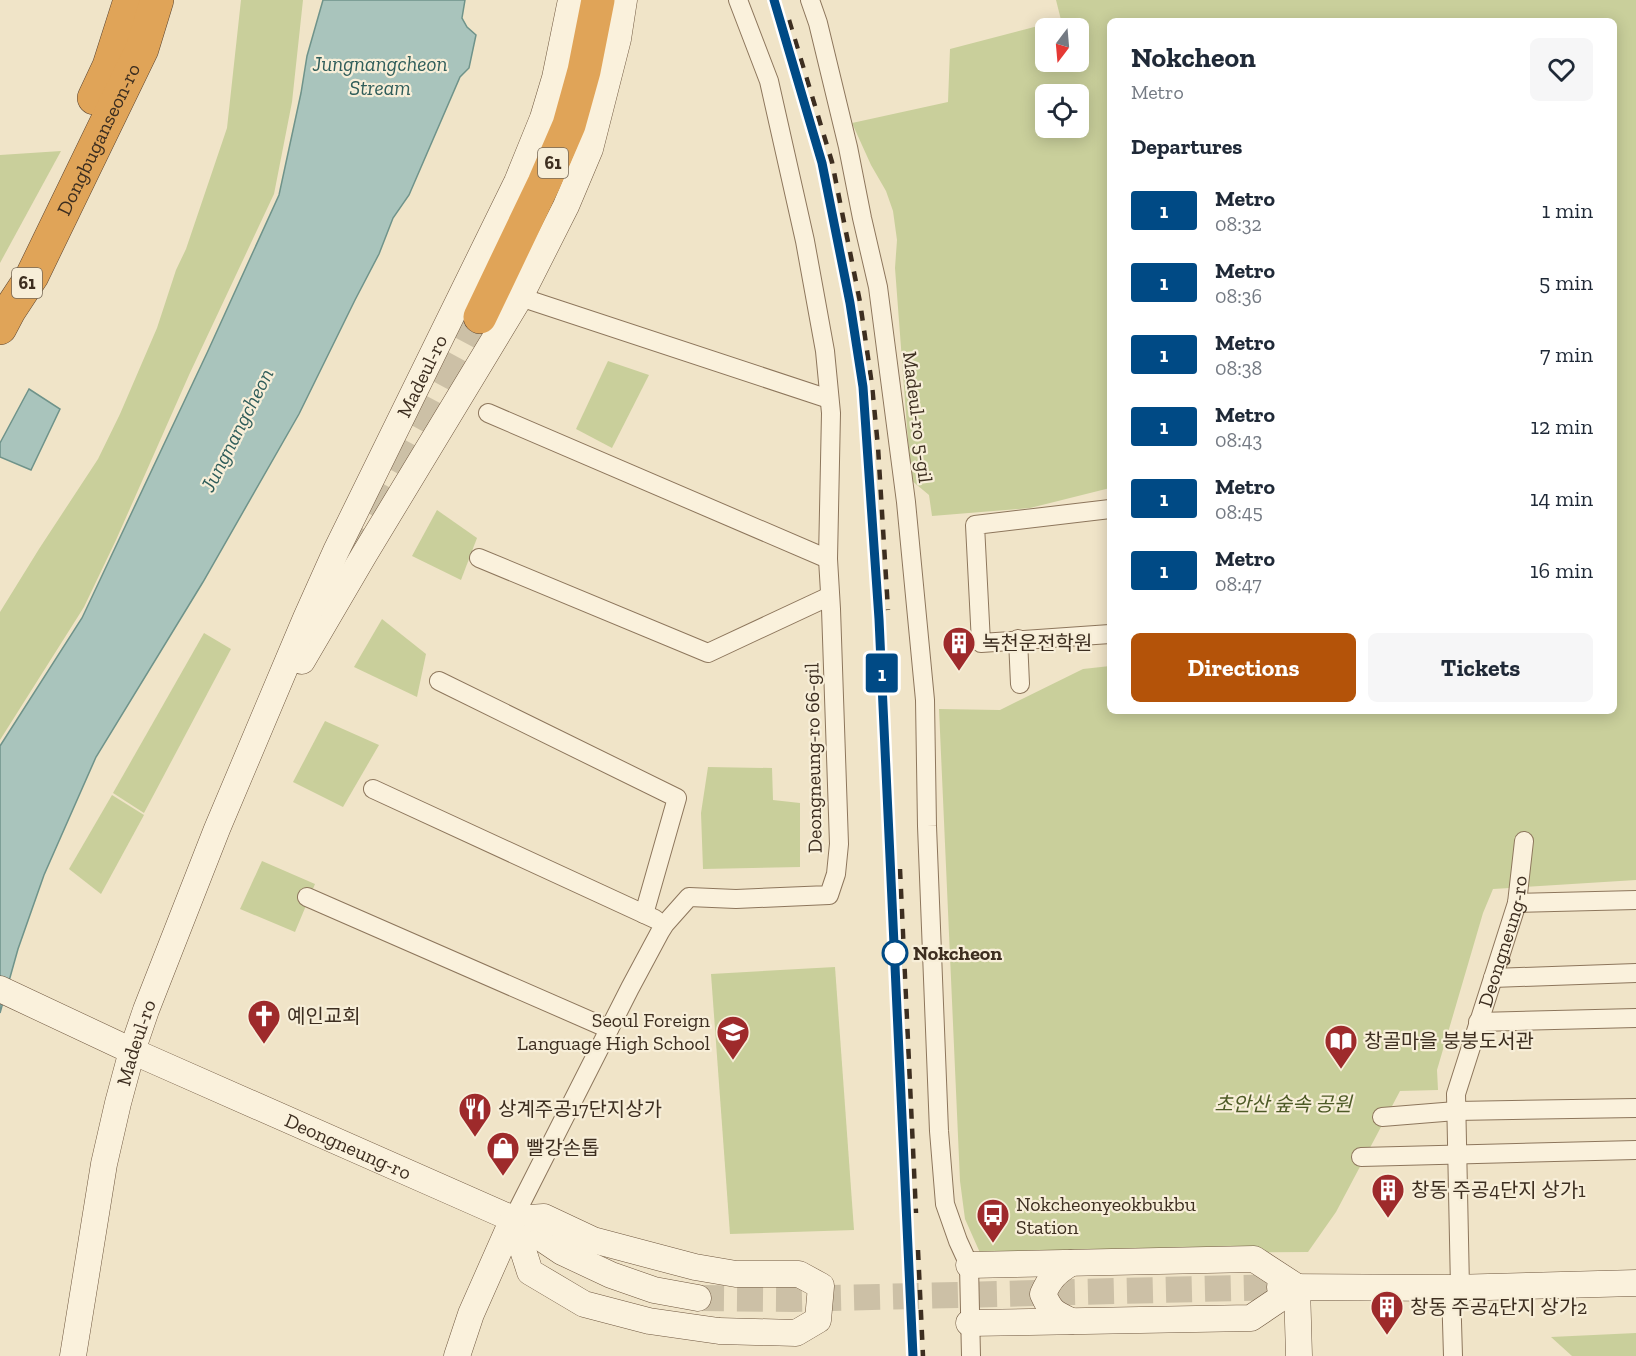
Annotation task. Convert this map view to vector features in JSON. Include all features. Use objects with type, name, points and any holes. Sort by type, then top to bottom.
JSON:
[{"type":"highway","points":[[67,203],[71,149],[109,66],[130,0]]},
{"type":"highway","name":"Dongbuganseon-ro","points":[[0,347],[141,49],[157,0]]},
{"type":"highway","name":"61","points":[[480,317],[569,125],[584,71],[598,0]]},
{"type":"highway","name":"Dongbuganseon-ro","points":[[0,328],[32,276]]},
{"type":"main road","name":"Madeul-ro","points":[[73,1356],[105,1164],[132,1051],[213,840],[306,618],[336,551],[517,182],[543,117],[555,78],[571,0]]},
{"type":"main road","name":"Madeul-ro","points":[[252,747],[364,555],[520,297],[566,206],[590,149],[618,39],[624,0]]},
{"type":"main road","points":[[413,393],[408,409],[415,423],[425,428],[433,428],[447,419]]},
{"type":"main road","name":"Deongneung-ro","points":[[0,989],[132,1051],[513,1219],[562,1252],[611,1275],[654,1290],[698,1298]]},
{"type":"main road","points":[[544,1217],[593,1240],[695,1267],[736,1274],[799,1274],[821,1286],[818,1320],[796,1333],[719,1331],[649,1322],[584,1304],[530,1272],[513,1219],[544,1217]]},
{"type":"main road","points":[[457,1356],[471,1314],[513,1219]]},
{"type":"main road","points":[[969,1265],[1254,1259],[1288,1287],[1456,1288],[1636,1283]]},
{"type":"main road","points":[[1071,1263],[1049,1280],[1043,1294],[1049,1308],[1059,1316],[1071,1321]]},
{"type":"main road","points":[[969,1323],[1251,1318],[1288,1287]]},
{"type":"main road","points":[[1288,1287],[1299,1356]]},
{"type":"street","name":"Deongneung-ro 66-gil","points":[[513,1219],[665,924],[689,897],[736,899],[829,895],[836,874],[839,844],[828,559],[830,399],[823,340],[805,241],[769,81],[738,0]]},
{"type":"street","name":"Madeul-ro 5-gil","points":[[810,0],[818,23],[848,147],[878,287],[906,502],[925,700],[927,826],[939,1131],[945,1204],[969,1265]]},
{"type":"street","points":[[520,297],[830,399]]},
{"type":"street","points":[[488,413],[828,559]]},
{"type":"street","points":[[1107,509],[975,525],[981,642],[1107,634]]},
{"type":"street","points":[[479,558],[708,653],[830,596]]},
{"type":"street","points":[[1018,639],[1020,684]]},
{"type":"street","points":[[439,681],[677,798],[644,914]]},
{"type":"street","points":[[373,789],[665,924]]},
{"type":"street","name":"Deongneung-ro","points":[[1453,1356],[1456,1288],[1456,1094],[1517,903],[1524,841]]},
{"type":"street","points":[[307,897],[609,1029]]},
{"type":"street","points":[[1517,903],[1636,900]]},
{"type":"street","points":[[1493,978],[1636,974]]},
{"type":"street","points":[[1478,1022],[1636,1018]]},
{"type":"street","points":[[1382,1117],[1456,1111],[1636,1108]]},
{"type":"street","points":[[1360,1157],[1636,1150]]},
{"type":"street","points":[[969,1265],[971,1356]]},
{"type":"street","points":[[1438,1356],[1453,1356]]},
{"type":"green space","points":[[241,0],[303,0],[292,102],[274,194],[84,607],[0,740],[0,612],[98,459],[157,328],[227,128]]},
{"type":"green space","name":"초안산 숲속 공원","points":[[1056,0],[1636,0],[1636,880],[1493,889],[1483,913],[1437,1070],[1438,1090],[1400,1091],[1336,1212],[1308,1252],[981,1255],[965,1219],[960,1181],[939,709],[1000,710],[1083,669],[1107,666],[1107,714],[1617,714],[1617,18],[1107,18],[1107,489],[1030,508],[932,516],[929,495],[911,480],[895,268],[897,240],[893,211],[886,191],[852,123],[948,102],[950,49],[1035,27],[1035,72],[1089,72],[1089,18],[1060,18]]},
{"type":"green space","points":[[61,151],[0,263],[0,155]]},
{"type":"green space","points":[[608,361],[649,375],[612,448],[576,429]]},
{"type":"green space","points":[[437,510],[477,538],[461,580],[412,556]]},
{"type":"green space","points":[[382,619],[426,654],[417,697],[354,667]]},
{"type":"green space","points":[[204,633],[231,649],[144,813],[113,793]]},
{"type":"green space","points":[[325,721],[379,745],[343,807],[293,782]]},
{"type":"green space","points":[[708,767],[772,768],[773,800],[800,803],[800,867],[703,869],[701,813]]},
{"type":"green space","points":[[112,795],[144,815],[101,894],[69,869]]},
{"type":"green space","points":[[262,861],[315,884],[295,932],[240,909]]},
{"type":"green space","points":[[835,967],[854,1230],[730,1234],[711,974]]},
{"type":"green space","points":[[1636,1333],[1636,1356],[1572,1356],[1551,1337]]},
{"type":"water","name":"Jungnangcheon Stream","points":[[323,0],[465,0],[462,18],[467,27],[476,35],[469,68],[460,77],[409,195],[393,218],[379,254],[299,414],[203,582],[96,757],[44,875],[18,949],[0,1013],[0,746],[82,618],[279,195],[307,56]]},
{"type":"water","points":[[29,389],[60,409],[31,470],[0,457],[0,443]]},
{"type":"tunnel","points":[[348,558],[383,498],[480,317]]},
{"type":"tunnel","points":[[698,1298],[794,1299],[1280,1287]]},
{"type":"railway","points":[[774,0],[822,163],[850,303],[863,387],[881,652]]},
{"type":"railway","points":[[789,20],[832,162],[860,302],[878,447],[888,610]]},
{"type":"railway","points":[[883,693],[906,1214]]},
{"type":"railway","points":[[900,869],[916,1213]]},
{"type":"railway","points":[[908,1250],[913,1356]]},
{"type":"railway","points":[[918,1250],[923,1356]]},
{"type":"metro line","name":"1","points":[[774,0],[822,163],[850,303],[863,387],[879,619],[913,1356]]},
{"type":"place","name":"녹천운전학원","points":[[959,672]]},
{"type":"place","name":"Nokcheon","points":[[895,953]]},
{"type":"place","name":"예인교회","points":[[264,1045]]},
{"type":"place","name":"Seoul Foreign Language High School","points":[[733,1061]]},
{"type":"place","name":"창골마을 붕붕도서관","points":[[1341,1070]]},
{"type":"place","name":"상계주공17단지상가","points":[[475,1138]]},
{"type":"place","name":"빨강손톱","points":[[503,1177]]},
{"type":"place","name":"창동 주공4단지 상가1","points":[[1388,1219]]},
{"type":"place","name":"Nokcheonyeokbukbu Station","points":[[993,1244]]},
{"type":"place","name":"창동 주공4단지 상가2","points":[[1387,1336]]},
{"type":"water label","name":"Jungnangcheon","points":[[237,430]]}]
